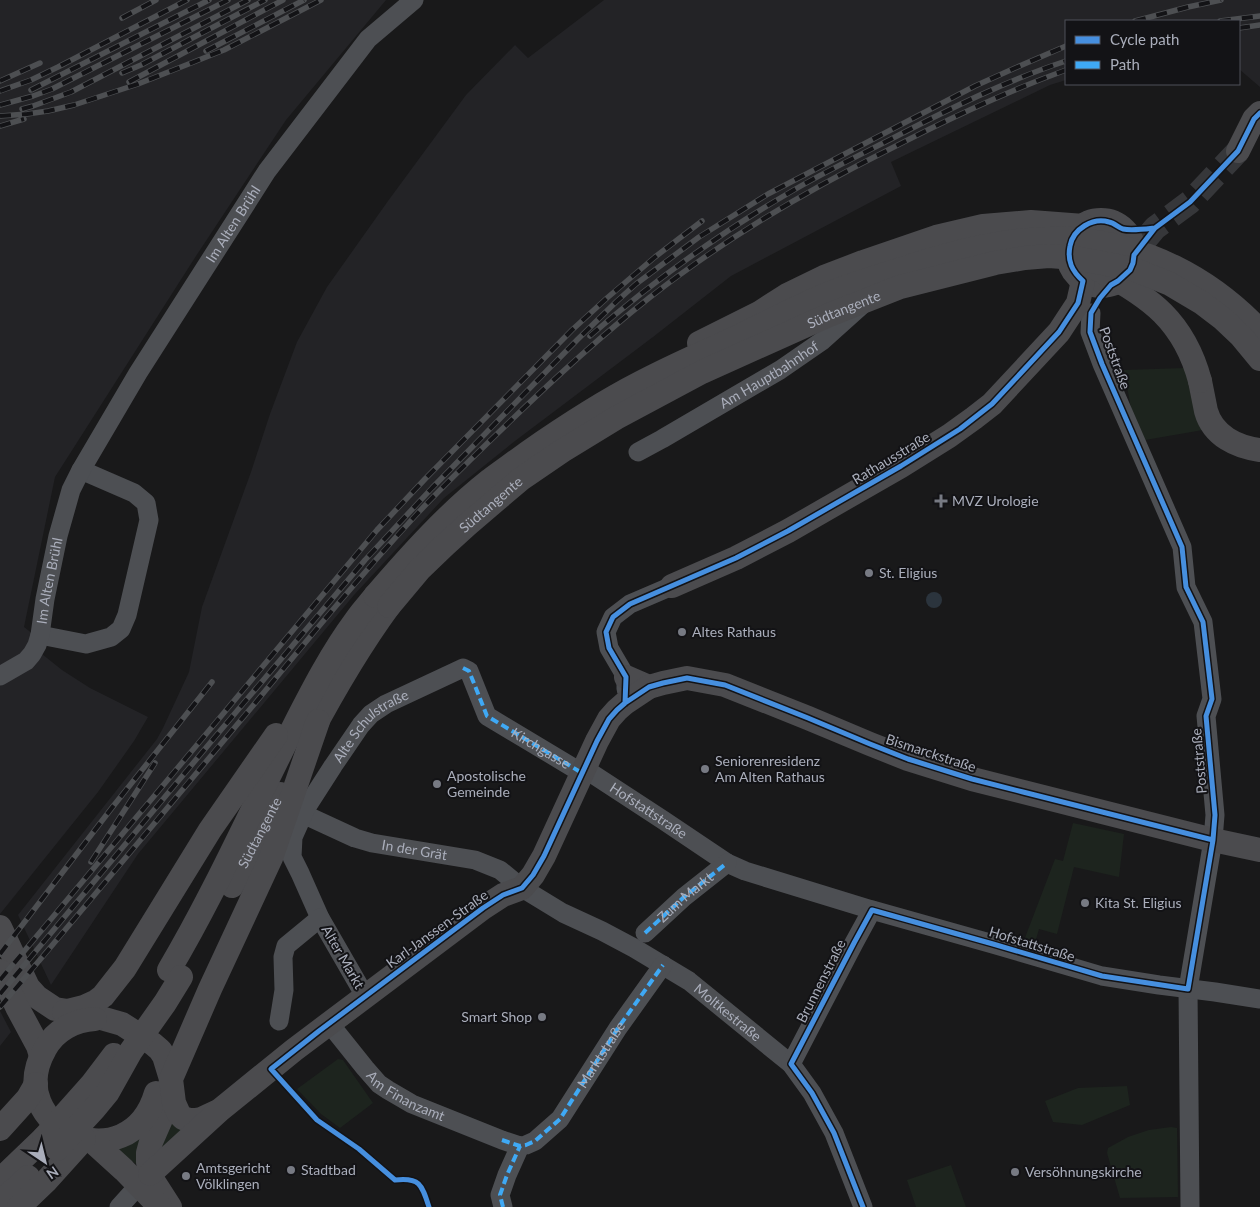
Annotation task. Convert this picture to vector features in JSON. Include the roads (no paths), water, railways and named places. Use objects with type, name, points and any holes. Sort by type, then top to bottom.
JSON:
[{"type":"main road","points":[[1238,151],[1254,119],[1260,113]]},
{"type":"main road","name":"Rathausstraße","points":[[672,586],[736,558],[788,531],[950,436],[992,404],[1059,332],[1078,302],[1076,267],[1068,254],[1070,242],[1078,232],[1073,225],[1108,221],[1134,238],[1130,270],[1111,285],[1085,321],[1072,329],[1059,332]]},
{"type":"main road","points":[[640,383],[684,350],[759,313],[787,295],[824,277],[863,262],[936,237],[983,226],[1030,222],[1073,225]]},
{"type":"main road","name":"Südtangente","points":[[175,973],[196,953],[318,721],[351,661],[371,631],[382,601],[434,530],[491,479],[560,430],[640,383],[826,295],[945,256],[998,243],[1071,239],[1120,247],[1163,261],[1217,292],[1260,331]]},
{"type":"main road","name":"Südtangente","points":[[0,1180],[94,1109],[108,1092],[131,1051],[165,1003],[175,973],[204,907],[256,801],[313,690],[356,620],[420,569],[467,525],[521,480],[562,451],[616,418],[702,372],[829,315],[900,287],[995,263],[1025,258],[1049,256],[1076,267],[1133,269],[1170,284],[1202,303],[1223,319],[1241,336],[1260,359]]},
{"type":"main road","points":[[1076,267],[1095,285],[1111,285]]},
{"type":"main road","points":[[1076,267],[1127,285],[1154,305],[1177,329],[1189,350],[1207,413],[1214,426],[1223,437],[1235,444],[1248,449],[1260,450]]},
{"type":"main road","points":[[626,677],[648,687]]},
{"type":"main road","name":"Bismarckstraße","points":[[648,687],[687,678],[725,685],[908,759],[972,779],[1213,840],[1260,850]]},
{"type":"main road","points":[[522,888],[533,875],[544,856],[597,741],[610,720],[624,703],[648,687]]},
{"type":"main road","points":[[64,1012],[95,1002],[103,996],[125,968],[210,830],[283,725],[313,690]]},
{"type":"main road","points":[[137,1177],[148,1162],[148,1153],[168,1102],[171,1079],[210,989],[271,858],[318,721]]},
{"type":"main road","name":"Karl-Janssen-Straße","points":[[137,1177],[329,1023],[491,902],[522,888]]},
{"type":"main road","points":[[0,927],[28,987],[45,1004],[64,1012],[86,1014],[126,1026],[160,1050],[164,1056],[171,1079],[174,1103],[183,1118],[189,1120],[201,1119],[220,1110]]},
{"type":"main road","points":[[0,971],[38,1046],[40,1056]]},
{"type":"main road","points":[[109,1020],[81,1021],[67,1027],[50,1040],[40,1056],[36,1071],[38,1096],[53,1122],[64,1131],[88,1140],[137,1177],[170,1207]]},
{"type":"main road","points":[[19,1207],[88,1140],[110,1139],[127,1132],[144,1119],[154,1100],[158,1083],[156,1065],[151,1051],[138,1035]]},
{"type":"main road","points":[[0,1128],[28,1098],[36,1084]]},
{"type":"main road","name":"Südtangente","points":[[0,1203],[51,1143]]},
{"type":"main road","points":[[137,1177],[160,1207]]},
{"type":"street","name":"Im Alten Brühl","points":[[0,676],[26,661],[32,654],[40,636],[45,599],[58,536],[71,490],[138,373],[267,171],[368,39],[414,0]]},
{"type":"street","name":"Am Hauptbahnhof","points":[[638,452],[780,370],[822,341],[863,304],[889,291],[927,276],[961,267],[1039,264],[1076,267]]},
{"type":"street","name":"Poststraße","points":[[1091,312],[1090,332],[1102,364],[1182,547],[1186,587],[1202,622],[1212,699],[1206,716],[1215,815],[1213,840],[1188,989],[1190,1207]]},
{"type":"street","name":"Im Alten Brühl","points":[[40,636],[86,644],[111,637],[121,628],[127,615],[149,520],[146,504],[134,493],[81,470]]},
{"type":"street","name":"Rathausstraße","points":[[626,677],[609,648],[606,632],[612,617],[630,604],[672,586]]},
{"type":"street","name":"Kirchgasse","points":[[464,668],[470,671],[487,716],[583,771]]},
{"type":"street","name":"Alte Schulstraße","points":[[303,814],[333,766],[361,725],[371,714],[386,704],[464,668]]},
{"type":"street","points":[[624,703],[626,677]]},
{"type":"street","name":"Hofstattstraße","points":[[583,771],[663,820],[727,863],[745,871],[872,910],[1102,976],[1260,999]]},
{"type":"street","name":"In der Grät","points":[[303,814],[355,838],[372,843],[475,860],[500,870],[522,888]]},
{"type":"street","name":"Alter Markt","points":[[303,814],[293,837],[292,857],[320,918],[365,996]]},
{"type":"street","name":"Zum Markt","points":[[645,933],[684,897],[727,863]]},
{"type":"street","name":"Moltkestraße","points":[[522,888],[563,914],[618,940],[689,981],[791,1064],[808,1086],[830,1125],[863,1207]]},
{"type":"street","name":"Brunnenstraße","points":[[791,1064],[872,910]]},
{"type":"street","name":"Alter Markt","points":[[278,1021],[284,990],[283,957],[286,946],[320,918]]},
{"type":"street","name":"Marktstraße","points":[[519,1142],[560,1118],[618,1028],[663,966]]},
{"type":"street","name":"Am Finanzamt","points":[[329,1023],[379,1084],[388,1090],[412,1104],[519,1142]]},
{"type":"street","points":[[503,1207],[500,1195],[519,1142]]},
{"type":"street","name":"Karl-Janssen-Straße","points":[[119,1207],[137,1177]]},
{"type":"tunnel","points":[[1145,240],[1155,228],[1190,202],[1238,151]]},
{"type":"railway","points":[[122,18],[156,0]]},
{"type":"railway","points":[[0,91],[31,80],[58,67],[187,0]]},
{"type":"railway","points":[[31,90],[209,0]]},
{"type":"railway","points":[[0,105],[52,89],[228,0]]},
{"type":"railway","points":[[22,109],[71,92],[248,0]]},
{"type":"railway","points":[[122,73],[141,65],[265,0]]},
{"type":"railway","points":[[129,82],[283,0]]},
{"type":"railway","points":[[206,51],[304,0]]},
{"type":"railway","points":[[0,116],[48,111],[74,105],[138,84],[224,50],[321,0]]},
{"type":"railway","points":[[1139,20],[1221,0]]},
{"type":"railway","points":[[1228,20],[1260,16]]},
{"type":"railway","points":[[1240,28],[1260,25]]},
{"type":"railway","points":[[0,994],[365,560],[432,488],[578,339],[636,284],[699,237],[768,194],[975,86],[1065,46]]},
{"type":"railway","points":[[590,336],[685,260],[735,226],[800,186],[959,105],[1001,86],[1065,61]]},
{"type":"railway","points":[[0,81],[40,63]]},
{"type":"railway","points":[[0,1007],[354,584],[395,538],[467,463],[534,398],[591,347],[649,298],[706,256],[795,200],[954,117],[1065,70]]},
{"type":"railway","points":[[0,126],[24,119]]},
{"type":"railway","points":[[0,980],[377,530],[572,330],[655,257],[702,221]]},
{"type":"railway","points":[[0,954],[111,809],[212,682]]},
{"type":"railway","points":[[91,862],[155,763]]},
{"type":"place","name":"MVZ Urologie","points":[[941,501]]},
{"type":"place","name":"St. Eligius","points":[[869,573]]},
{"type":"place","name":"Altes Rathaus","points":[[682,632]]},
{"type":"place","name":"Seniorenresidenz Am Alten Rathaus","points":[[705,769]]},
{"type":"place","name":"Apostolische Gemeinde","points":[[437,784]]},
{"type":"place","name":"Kita St. Eligius","points":[[1085,903]]},
{"type":"place","name":"Smart Shop","points":[[542,1017]]},
{"type":"place","name":"Stadtbad","points":[[291,1170]]},
{"type":"place","name":"Versöhnungskirche","points":[[1015,1172]]},
{"type":"place","name":"Amtsgericht Völklingen","points":[[186,1176]]}]
